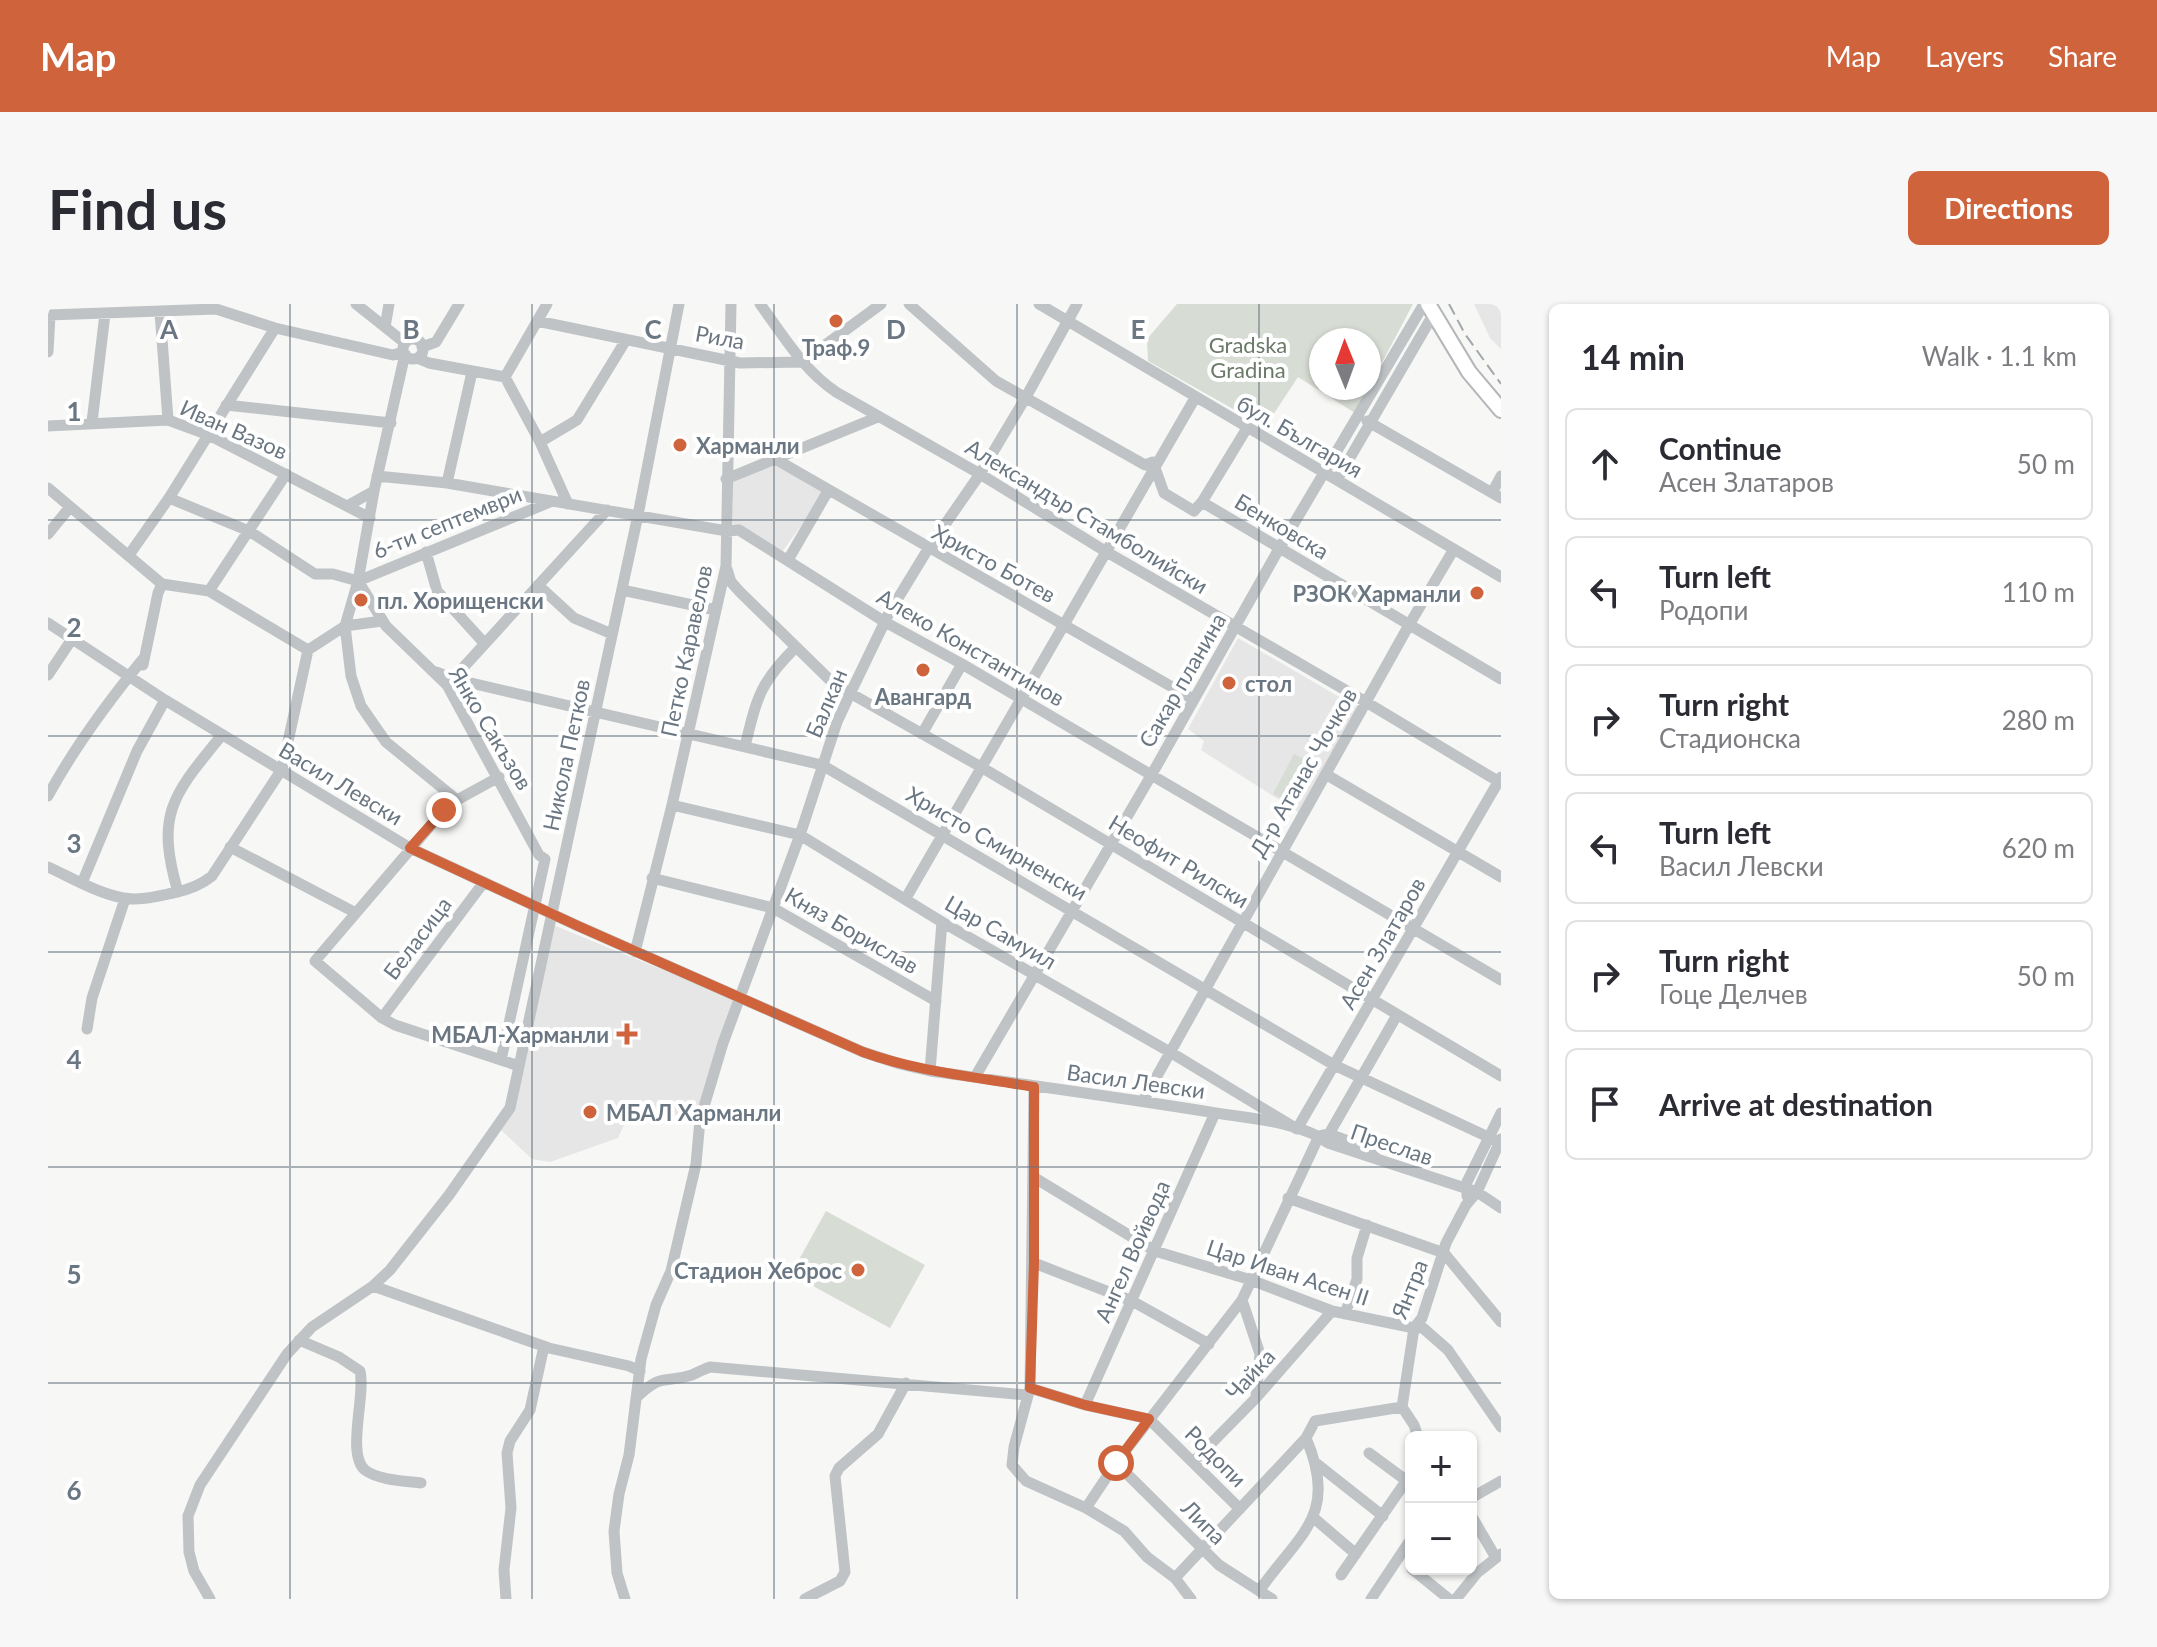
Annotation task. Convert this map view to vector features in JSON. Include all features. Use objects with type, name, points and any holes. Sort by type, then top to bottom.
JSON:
[{"type":"main road","points":[[1428,308],[1469,372],[1501,410]]},
{"type":"street","points":[[356,304],[385,327],[409,358],[436,342],[459,304]]},
{"type":"street","points":[[385,327],[389,304]]},
{"type":"street","points":[[505,377],[547,304]]},
{"type":"street","name":"Никола Петков","points":[[210,1599],[194,1571],[189,1552],[188,1516],[192,1500],[211,1468],[299,1340],[390,1270],[449,1195],[510,1108],[638,515],[679,304]]},
{"type":"street","name":"Петко Каравелов","points":[[635,952],[726,566],[731,304]]},
{"type":"street","name":"Александър Стамболийски","points":[[760,304],[802,362],[823,384],[1500,781]]},
{"type":"street","points":[[802,362],[881,304]]},
{"type":"street","points":[[909,304],[996,381],[1145,465],[1153,462],[1155,465]]},
{"type":"street","name":"бул. България","points":[[1039,304],[1501,577]]},
{"type":"street","name":"Балкан","points":[[625,1599],[617,1573],[614,1531],[619,1494],[629,1455],[640,1371],[656,1305],[671,1271],[696,1164],[709,1085],[800,835],[837,722],[885,622],[928,549],[980,474],[1077,304]]},
{"type":"street","points":[[48,352],[49,315],[206,307],[275,328],[393,355],[417,341],[420,352]]},
{"type":"street","name":"Сакар планина","points":[[975,1077],[1280,547],[1364,420],[1428,308]]},
{"type":"street","points":[[167,309],[168,420]]},
{"type":"street","points":[[92,422],[105,314]]},
{"type":"street","name":"Рила","points":[[537,321],[740,363],[802,362]]},
{"type":"street","points":[[129,555],[169,498],[275,328]]},
{"type":"street","points":[[540,442],[577,420],[626,340]]},
{"type":"street","points":[[404,350],[358,581],[345,626],[355,691],[377,733],[457,800]]},
{"type":"street","points":[[420,352],[472,372],[505,377]]},
{"type":"street","points":[[447,483],[472,372]]},
{"type":"street","points":[[505,377],[540,442],[568,504]]},
{"type":"street","points":[[906,898],[1195,398]]},
{"type":"street","points":[[226,405],[391,423]]},
{"type":"street","points":[[726,479],[878,417]]},
{"type":"street","name":"Иван Вазов","points":[[48,426],[168,420],[209,435],[370,518]]},
{"type":"street","points":[[1364,420],[1496,496],[1501,476]]},
{"type":"street","name":"Сакар планина","points":[[1337,480],[1364,420]]},
{"type":"street","points":[[1202,502],[1247,428]]},
{"type":"street","name":"Христо Ботев","points":[[777,460],[1193,699]]},
{"type":"street","name":"Бенковска","points":[[1155,465],[1164,493],[1194,511],[1202,502],[1501,679]]},
{"type":"street","points":[[209,591],[286,474]]},
{"type":"street","name":"Алеко Константинов","points":[[377,476],[447,483],[727,531],[739,530],[885,622],[1152,774],[1501,980]]},
{"type":"street","points":[[48,488],[162,584],[209,591],[308,650]]},
{"type":"street","points":[[347,506],[374,491]]},
{"type":"street","points":[[788,560],[828,491]]},
{"type":"street","points":[[169,498],[249,531],[315,574],[333,574],[358,581]]},
{"type":"street","name":"6-ти септември","points":[[358,581],[551,501]]},
{"type":"street","points":[[48,534],[70,507]]},
{"type":"street","points":[[451,682],[607,510]]},
{"type":"street","name":"Д-р Атанас Чочков","points":[[1143,1101],[1454,549]]},
{"type":"street","points":[[426,552],[437,591],[485,644]]},
{"type":"street","name":"Неофит Рилски","points":[[726,566],[731,582],[740,592],[795,648],[850,695],[1111,843],[1501,1076]]},
{"type":"street","name":"Янко Сакъзов","points":[[358,581],[382,621],[436,672]]},
{"type":"street","points":[[140,684],[143,659],[162,584]]},
{"type":"street","points":[[538,585],[574,618],[612,634]]},
{"type":"street","points":[[622,590],[716,610]]},
{"type":"street","points":[[48,867],[125,899],[178,892],[204,883],[212,876],[282,769],[308,650],[345,626],[382,621]]},
{"type":"street","name":"Васил Левски","points":[[48,623],[165,700],[410,848],[635,952],[863,1052],[930,1071],[1143,1101],[1324,1135]]},
{"type":"street","points":[[48,675],[72,639]]},
{"type":"street","points":[[745,746],[762,688],[771,672],[795,648]]},
{"type":"street","points":[[48,796],[94,719],[143,659]]},
{"type":"street","points":[[922,734],[962,664]]},
{"type":"street","name":"Христо Смирненски","points":[[436,672],[451,682],[596,711],[822,765],[1334,1065],[1498,1140]]},
{"type":"street","name":"Янко Сакъзов","points":[[451,682],[539,855],[545,859]]},
{"type":"street","points":[[82,883],[137,751],[165,700]]},
{"type":"street","points":[[178,892],[168,858],[168,822],[186,780],[222,735]]},
{"type":"street","points":[[1327,775],[1501,877]]},
{"type":"street","points":[[499,777],[457,800],[435,819],[315,961],[382,1018],[409,1031],[519,1066]]},
{"type":"street","name":"Асен Златаров","points":[[1297,1129],[1500,781]]},
{"type":"street","name":"Цар Самуил","points":[[672,805],[800,835],[942,922],[1170,1052],[1297,1129]]},
{"type":"street","points":[[230,847],[356,913]]},
{"type":"street","points":[[501,1060],[545,859],[563,863]]},
{"type":"street","name":"Княз Борислав","points":[[652,878],[773,908],[936,1001]]},
{"type":"street","name":"Беласица","points":[[382,1018],[484,882]]},
{"type":"street","points":[[87,1029],[92,998],[125,899]]},
{"type":"street","points":[[930,1071],[942,922]]},
{"type":"street","points":[[1086,1508],[1149,1419],[1242,1300],[1288,1198],[1397,1015]]},
{"type":"street","points":[[1034,1087],[1034,1263],[1028,1391],[1011,1459],[1016,1472],[1026,1481],[1086,1508],[1124,1531],[1147,1557],[1175,1578],[1191,1599]]},
{"type":"street","name":"Ангел Войвода","points":[[1085,1405],[1215,1113]]},
{"type":"street","points":[[1473,1187],[1498,1140],[1501,1113]]},
{"type":"street","name":"Преслав","points":[[1324,1135],[1328,1143],[1473,1187],[1501,1202]]},
{"type":"street","name":"Цар Иван Асен II","points":[[1035,1178],[1155,1251],[1251,1280],[1332,1311],[1423,1328],[1448,1350],[1501,1427]]},
{"type":"street","name":"Преслав","points":[[1473,1187],[1501,1208]]},
{"type":"street","name":"Янтра","points":[[1402,1407],[1414,1328],[1422,1318],[1446,1243],[1473,1187]]},
{"type":"street","points":[[1288,1198],[1444,1253],[1501,1322]]},
{"type":"street","points":[[1345,1314],[1357,1279],[1357,1258],[1367,1225]]},
{"type":"street","points":[[1034,1263],[1132,1301],[1209,1344]]},
{"type":"street","points":[[373,1286],[544,1346],[640,1371]]},
{"type":"street","points":[[1242,1300],[1260,1354],[1255,1399]]},
{"type":"street","name":"Чайка","points":[[1194,1461],[1255,1399],[1332,1311]]},
{"type":"street","points":[[299,1340],[339,1357],[360,1371],[359,1462],[366,1470],[421,1483]]},
{"type":"street","points":[[506,1599],[504,1570],[511,1508],[507,1453],[510,1441],[523,1426],[530,1410],[544,1346]]},
{"type":"street","points":[[638,1396],[663,1378],[691,1375],[710,1367],[1028,1391],[1149,1419]]},
{"type":"street","points":[[805,1599],[840,1581],[845,1572],[835,1476],[839,1468],[878,1434],[906,1383]]},
{"type":"street","points":[[1175,1578],[1306,1438],[1311,1424],[1402,1407],[1416,1431]]},
{"type":"street","name":"Родопи","points":[[1149,1419],[1240,1509]]},
{"type":"street","points":[[1259,1591],[1315,1519],[1319,1492],[1317,1464],[1306,1438]]},
{"type":"street","points":[[1369,1453],[1405,1476]]},
{"type":"street","name":"Липа","points":[[1116,1463],[1231,1575],[1272,1599]]},
{"type":"street","points":[[1317,1464],[1383,1516]]},
{"type":"street","points":[[1477,1495],[1501,1481]]},
{"type":"street","points":[[1341,1575],[1405,1484]]},
{"type":"street","points":[[1315,1519],[1356,1554]]},
{"type":"street","points":[[1456,1599],[1477,1573],[1498,1556],[1477,1524]]},
{"type":"street","points":[[1371,1599],[1405,1550]]},
{"type":"street","points":[[1400,1559],[1405,1563]]},
{"type":"street","points":[[1419,1575],[1449,1599]]},
{"type":"shaded area","points":[[1474,304],[1501,304],[1501,349],[1490,338]]},
{"type":"shaded area","points":[[781,463],[825,493],[782,552],[733,524],[733,478]]},
{"type":"shaded area","points":[[1238,638],[1360,709],[1300,813],[1201,750],[1204,741],[1188,729]]},
{"type":"shaded area","name":"МБАЛ-Харманли","points":[[553,925],[736,1000],[698,1117],[631,1110],[618,1138],[550,1162],[532,1159],[500,1129]]},
{"type":"green space","name":"Gradska Gradina","points":[[1177,304],[1413,304],[1381,364],[1381,328],[1309,328],[1309,384],[1298,377],[1265,427],[1148,361],[1147,339]]},
{"type":"green space","name":"Gradska Gradina","points":[[1334,400],[1362,400],[1355,413]]},
{"type":"green space","points":[[1294,754],[1314,765],[1292,804],[1273,794]]},
{"type":"green space","name":"Стадион Хеброс","points":[[826,1211],[925,1265],[890,1328],[791,1274]]},
{"type":"railway","points":[[1449,304],[1465,334],[1501,384]]},
{"type":"place","name":"Траф.9","points":[[836,321]]},
{"type":"place","name":"Харманли","points":[[680,445]]},
{"type":"place","name":"РЗОК Харманли","points":[[1477,593]]},
{"type":"place","name":"пл. Хорищенски","points":[[361,600]]},
{"type":"place","name":"Авангард","points":[[923,670]]},
{"type":"place","name":"стол","points":[[1229,683]]},
{"type":"place","name":"МБАЛ-Харманли","points":[[627,1034]]},
{"type":"place","name":"МБАЛ Харманли","points":[[590,1112]]},
{"type":"place","name":"Стадион Хеброс","points":[[858,1270]]},
{"type":"route","points":[[444,810],[410,848],[635,952],[863,1052],[930,1071],[1034,1087],[1030,1388],[1085,1405],[1149,1419],[1116,1463]]}]
